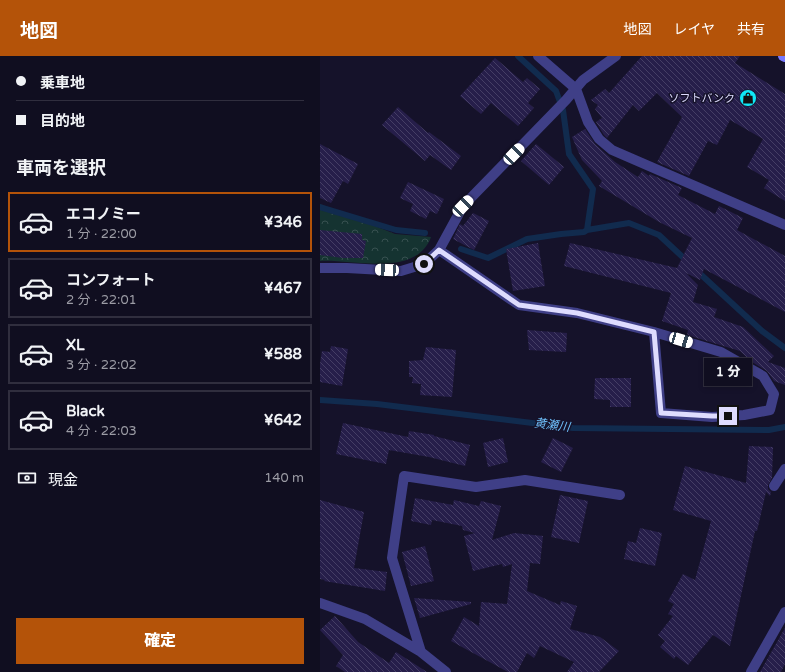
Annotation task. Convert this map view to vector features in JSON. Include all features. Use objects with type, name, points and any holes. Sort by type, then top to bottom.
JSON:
[{"type":"street","points":[[538,56],[576,89],[588,122],[599,139],[612,150],[785,225]]},
{"type":"street","points":[[320,268],[401,271],[424,264],[439,250],[463,206],[566,100],[583,80],[616,56]]},
{"type":"street","points":[[439,250],[519,305],[577,313],[654,332],[721,352],[763,376],[774,394],[770,410],[744,415],[712,416],[661,413],[654,332]]},
{"type":"street","points":[[774,486],[784,474]]},
{"type":"street","points":[[421,652],[392,558],[404,476],[476,487],[525,480],[620,495]]},
{"type":"street","points":[[320,603],[365,619],[421,652],[446,672]]},
{"type":"street","points":[[751,672],[785,612]]},
{"type":"green space","points":[[320,204],[395,234],[431,237],[423,250],[412,258],[398,262],[382,264],[320,261]]},
{"type":"building","points":[[642,56],[740,56],[735,63],[785,94],[785,201],[764,188],[769,180],[747,167],[763,139],[730,120],[717,145],[708,141],[689,176],[657,162],[682,117],[657,93],[639,111],[633,105],[607,138],[604,135],[596,122],[602,118],[595,109],[598,105],[591,100],[605,89],[609,93]]},
{"type":"building","points":[[495,58],[523,82],[527,78],[540,89],[528,103],[534,108],[518,126],[491,103],[481,114],[460,96]]},
{"type":"building","points":[[398,107],[428,133],[429,132],[461,156],[451,170],[430,155],[425,161],[382,125]]},
{"type":"building","points":[[585,129],[595,144],[615,162],[638,177],[642,171],[649,176],[650,174],[682,188],[678,195],[715,214],[719,206],[743,218],[737,230],[785,256],[785,312],[704,269],[700,280],[686,273],[698,285],[693,302],[717,309],[714,317],[743,327],[774,356],[768,362],[785,368],[785,385],[774,381],[767,371],[752,362],[740,351],[687,335],[688,330],[662,321],[671,293],[564,266],[570,243],[677,268],[692,238],[659,222],[599,186],[602,181],[582,160],[572,137]]},
{"type":"building","points":[[320,144],[358,164],[348,184],[343,181],[331,203],[320,198]]},
{"type":"building","points":[[536,144],[564,167],[549,185],[521,161]]},
{"type":"building","points":[[408,182],[444,199],[437,214],[430,211],[426,219],[410,211],[413,204],[400,198]]},
{"type":"building","points":[[473,213],[489,221],[474,250],[453,239],[460,224],[463,226]]},
{"type":"building","points":[[320,230],[362,234],[362,240],[366,241],[363,258],[343,258],[320,255]]},
{"type":"building","points":[[538,243],[545,286],[513,291],[506,249]]},
{"type":"building","points":[[527,330],[567,333],[566,352],[529,350]]},
{"type":"building","points":[[331,346],[348,349],[342,386],[320,382],[322,351],[330,352]]},
{"type":"building","points":[[426,347],[456,350],[452,397],[420,395],[421,384],[412,383],[413,377],[409,377],[409,361],[423,360]]},
{"type":"building","points":[[595,378],[631,378],[631,407],[610,407],[610,400],[594,399]]},
{"type":"building","points":[[343,423],[408,437],[409,431],[434,435],[470,445],[465,466],[429,457],[389,450],[386,464],[336,454]]},
{"type":"building","points":[[503,438],[508,462],[488,467],[483,443]]},
{"type":"building","points":[[553,438],[573,448],[561,472],[541,462]]},
{"type":"building","points":[[749,446],[773,447],[772,478],[768,485],[768,489],[771,492],[770,496],[766,492],[757,531],[755,531],[730,646],[713,635],[688,665],[676,656],[674,659],[660,647],[665,641],[658,635],[673,616],[668,614],[674,604],[668,601],[683,574],[695,580],[711,521],[673,510],[685,466],[746,483]]},
{"type":"building","points":[[560,495],[588,501],[579,543],[551,537]]},
{"type":"building","points":[[415,498],[453,505],[454,500],[479,506],[481,501],[501,506],[492,540],[514,533],[543,536],[540,564],[530,563],[527,591],[560,605],[561,601],[577,606],[570,629],[600,637],[619,651],[599,672],[567,672],[574,662],[540,646],[534,658],[527,653],[517,672],[508,672],[451,641],[464,617],[479,626],[481,602],[507,604],[512,564],[503,567],[502,564],[473,571],[464,536],[475,533],[463,530],[462,526],[432,520],[431,525],[411,521]]},
{"type":"building","points":[[320,500],[364,512],[354,568],[387,572],[385,591],[324,581],[325,580],[320,579]]},
{"type":"building","points":[[640,528],[662,533],[655,566],[624,559],[628,541],[636,543]]},
{"type":"building","points":[[425,546],[434,581],[411,586],[402,552]]},
{"type":"building","points":[[414,598],[471,602],[471,604],[420,618]]},
{"type":"building","points":[[335,616],[358,642],[389,663],[396,652],[427,672],[345,672],[336,666],[343,655],[320,630]]},
{"type":"building","points":[[785,628],[785,664],[781,672],[760,672]]},
{"type":"waterway","points":[[518,56],[556,91],[563,110],[569,154],[593,189],[587,230]]},
{"type":"waterway","points":[[320,207],[396,230],[425,233]]},
{"type":"waterway","points":[[461,249],[488,258],[527,239],[584,232],[587,230],[629,223],[659,235],[688,262]]},
{"type":"waterway","points":[[696,270],[762,331],[785,348]]},
{"type":"waterway","name":"黄瀬川","points":[[320,400],[377,404],[573,428],[769,430],[785,427]]},
{"type":"place","name":"ソフトバンク","points":[[748,98]]},
{"type":"route","points":[[424,264],[439,250],[519,305],[577,313],[654,332],[661,413],[728,416]]}]
